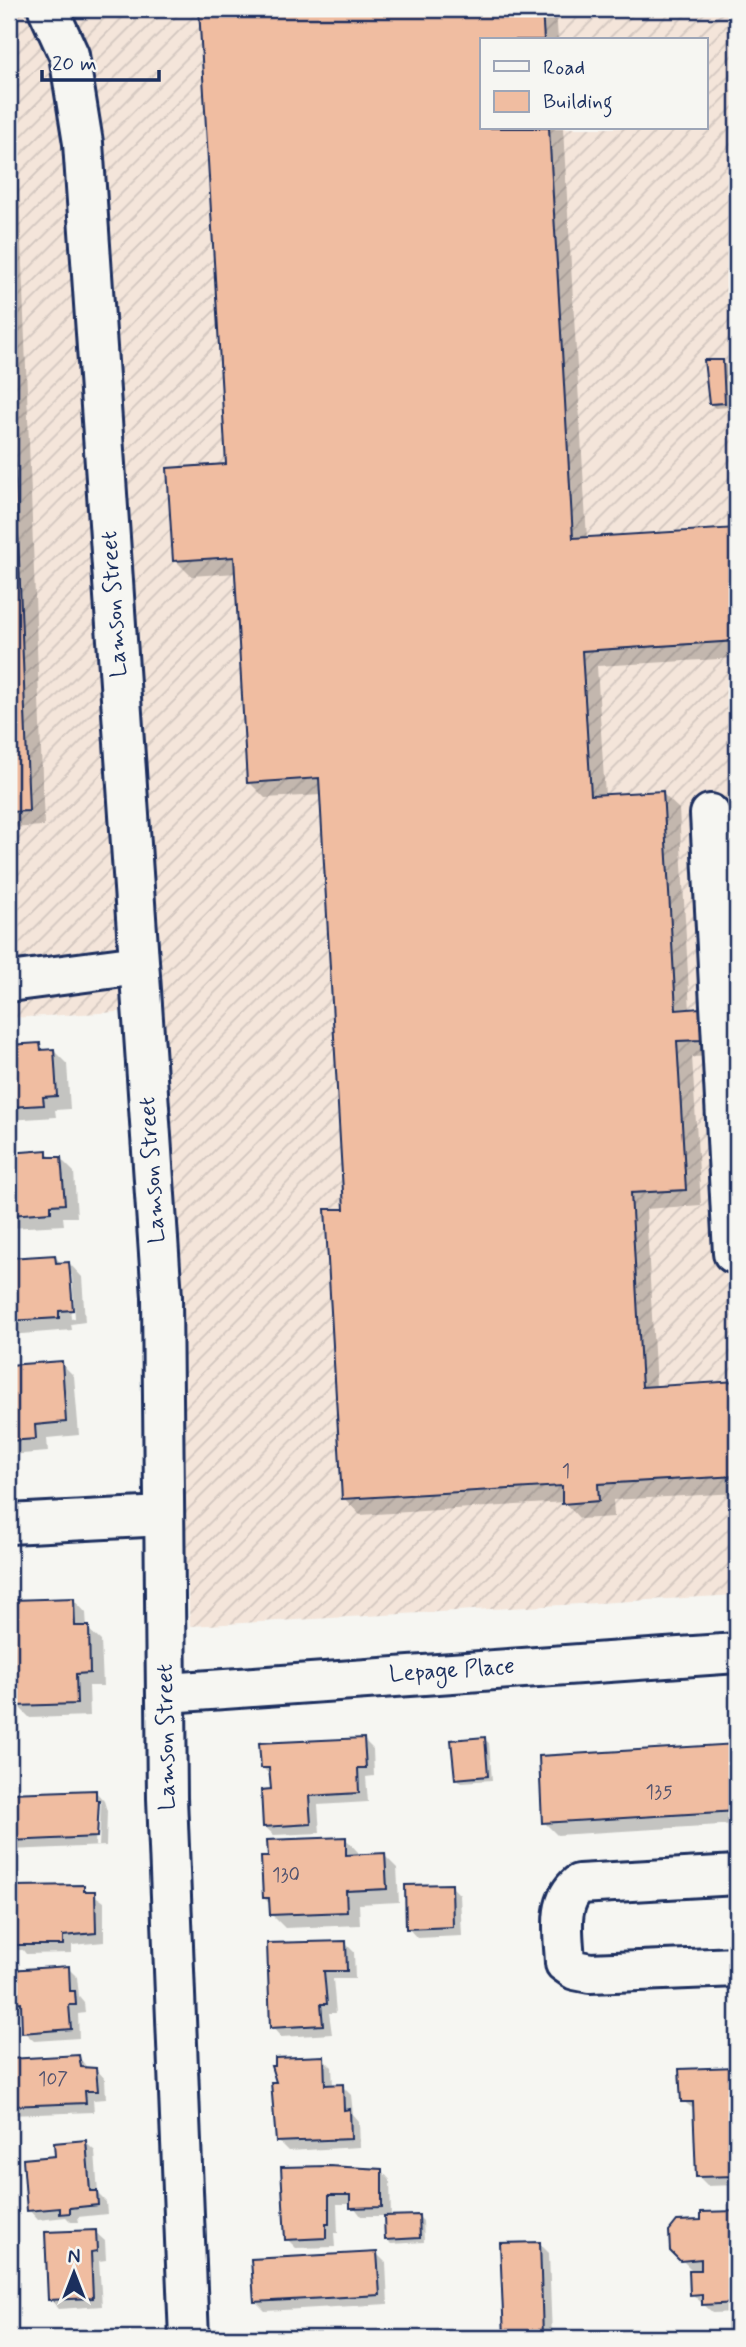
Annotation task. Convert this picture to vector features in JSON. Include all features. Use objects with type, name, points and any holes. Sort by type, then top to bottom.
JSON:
[{"type":"street","name":"Lamson Street","points":[[48,9],[69,55],[83,143],[162,1297],[167,1798],[190,2338]]},
{"type":"street","points":[[710,814],[733,1253],[737,1253]]},
{"type":"street","points":[[9,982],[139,965]]},
{"type":"street","points":[[9,1524],[164,1516]]},
{"type":"street","name":"Lepage Place","points":[[167,1693],[737,1653]]},
{"type":"street","points":[[737,1875],[579,1884],[568,1893],[563,1913],[565,1963],[575,1970],[590,1973],[737,1967]]},
{"type":"shaded area","points":[[9,9],[737,9],[737,1595],[190,1626],[155,1010],[9,1018]]},
{"type":"building","points":[[199,9],[542,9],[544,38],[480,38],[480,130],[549,130],[573,538],[737,528],[737,641],[582,651],[591,795],[663,791],[676,1010],[700,1008],[702,1040],[677,1041],[686,1190],[631,1193],[642,1387],[737,1381],[737,1476],[598,1484],[599,1501],[562,1504],[562,1486],[342,1499],[325,1209],[344,1209],[319,778],[247,783],[234,557],[173,561],[167,468],[226,464]]},
{"type":"building","points":[[9,307],[29,811],[9,812]]},
{"type":"building","points":[[704,360],[723,360],[725,403],[709,404]]},
{"type":"building","points":[[40,1043],[41,1050],[54,1049],[57,1096],[43,1097],[44,1105],[9,1107],[9,1045]]},
{"type":"building","points":[[47,1150],[47,1157],[61,1157],[65,1204],[51,1205],[51,1212],[9,1215],[9,1153]]},
{"type":"building","points":[[55,1255],[56,1263],[69,1262],[73,1310],[59,1311],[59,1318],[9,1321],[9,1258]]},
{"type":"building","points":[[62,1361],[66,1422],[35,1425],[36,1439],[9,1441],[9,1365]]},
{"type":"building","points":[[74,1598],[75,1626],[89,1626],[90,1673],[76,1674],[77,1704],[15,1706],[12,1600]]},
{"type":"building","points":[[485,1737],[488,1776],[455,1779],[451,1740]]},
{"type":"building","points":[[364,1738],[366,1768],[358,1768],[359,1793],[309,1796],[311,1824],[263,1827],[261,1790],[271,1789],[269,1768],[261,1768],[259,1743]]},
{"type":"building","points":[[737,1744],[737,1811],[542,1823],[539,1756]]},
{"type":"building","points":[[96,1790],[96,1800],[99,1800],[97,1837],[9,1841],[9,1793]]},
{"type":"building","points":[[346,1837],[346,1855],[385,1853],[387,1889],[346,1891],[347,1912],[270,1915],[269,1898],[263,1898],[261,1857],[268,1857],[267,1840]]},
{"type":"building","points":[[452,1884],[453,1927],[406,1929],[405,1885]]},
{"type":"building","points":[[84,1885],[84,1891],[95,1891],[96,1933],[63,1936],[63,1945],[15,1945],[15,1941],[9,1941],[9,1893],[15,1893],[15,1886]]},
{"type":"building","points":[[346,1941],[347,1971],[324,1971],[327,2004],[321,2004],[323,2025],[270,2028],[267,1943]]},
{"type":"building","points":[[69,1966],[70,1991],[75,1991],[76,2005],[69,2005],[71,2029],[22,2033],[21,2002],[9,2003],[9,1970]]},
{"type":"building","points":[[79,2055],[81,2067],[96,2068],[98,2091],[85,2091],[86,2103],[9,2106],[9,2059]]},
{"type":"building","points":[[324,2056],[325,2085],[343,2084],[344,2110],[350,2109],[351,2139],[276,2142],[271,2082],[276,2082],[271,2066],[275,2066],[275,2058]]},
{"type":"building","points":[[737,2067],[737,2176],[696,2177],[693,2102],[681,2102],[679,2069]]},
{"type":"building","points":[[86,2140],[90,2191],[97,2191],[98,2205],[70,2208],[70,2213],[60,2214],[60,2208],[27,2211],[23,2159],[55,2156],[54,2143]]},
{"type":"building","points":[[281,2167],[382,2169],[382,2207],[350,2208],[350,2195],[329,2195],[326,2238],[285,2240]]},
{"type":"building","points":[[737,2211],[737,2303],[702,2305],[702,2294],[690,2295],[689,2270],[701,2270],[701,2259],[680,2261],[670,2251],[669,2231],[677,2221],[701,2220],[701,2212]]},
{"type":"building","points":[[419,2215],[420,2238],[385,2240],[384,2216]]},
{"type":"building","points":[[96,2230],[97,2251],[91,2252],[93,2298],[48,2300],[45,2232]]},
{"type":"building","points":[[540,2242],[543,2336],[504,2337],[500,2243]]},
{"type":"building","points":[[377,2252],[380,2295],[254,2302],[251,2259]]}]
